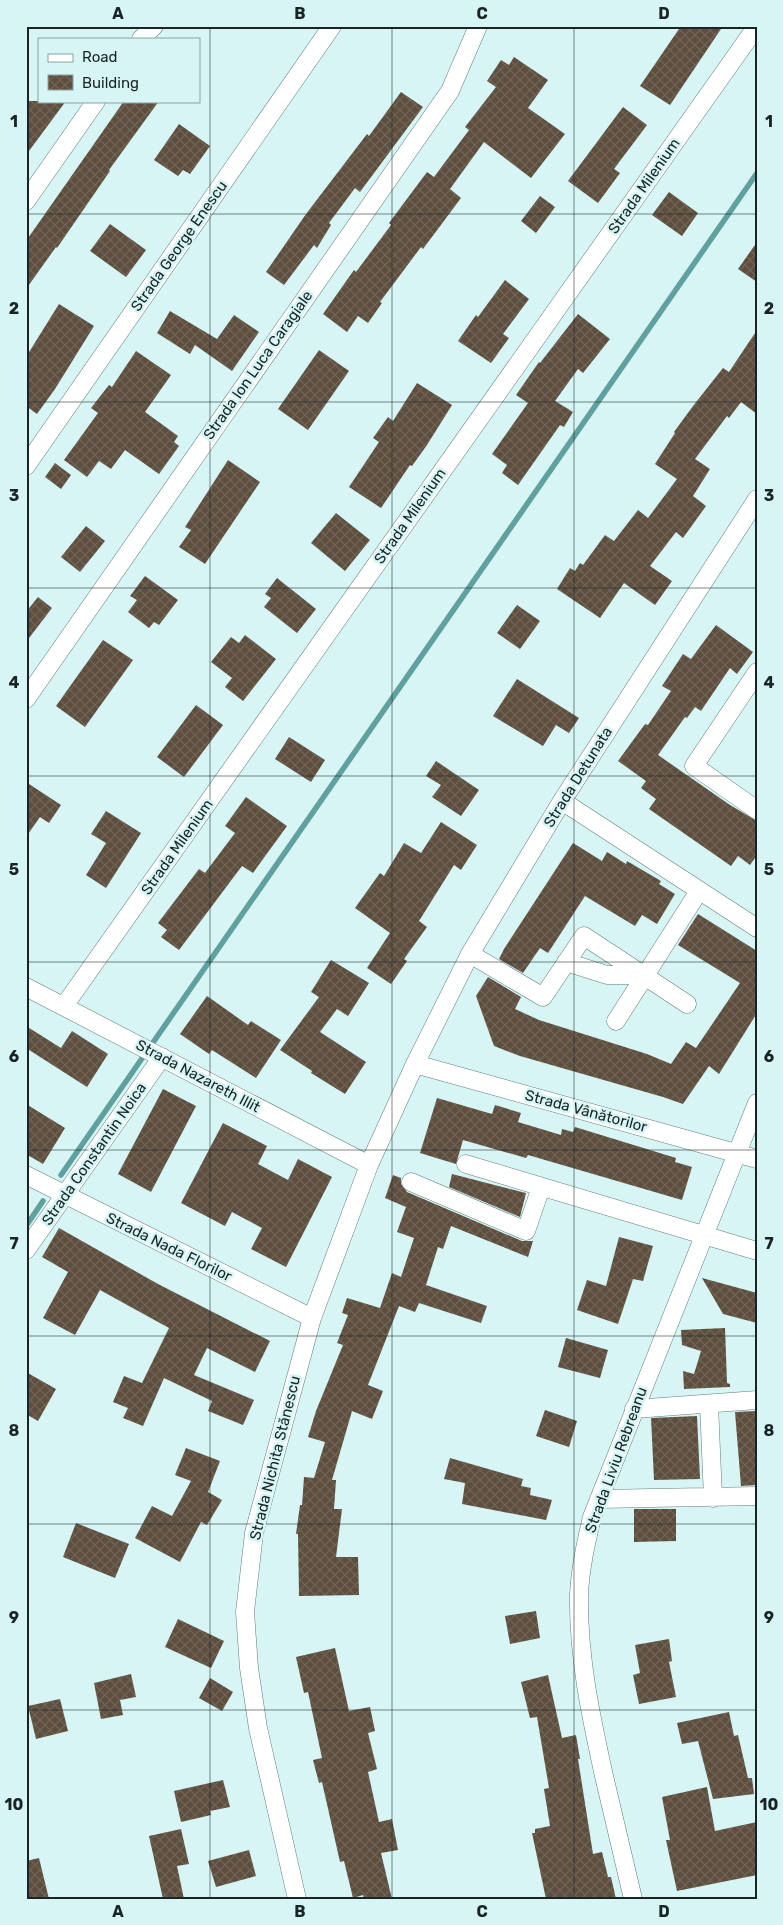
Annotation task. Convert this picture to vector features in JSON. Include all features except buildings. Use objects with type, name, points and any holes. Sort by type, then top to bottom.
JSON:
[{"type":"street","points":[[142,38],[154,26]]},
{"type":"street","name":"Strada George Enescu","points":[[26,466],[332,26]]},
{"type":"street","name":"Strada Ion Luca Caragiale","points":[[26,699],[450,90],[478,26]]},
{"type":"street","name":"Strada Milenium","points":[[64,1006],[757,26]]},
{"type":"street","points":[[26,201],[95,102]]},
{"type":"street","name":"Strada Detunata","points":[[414,1064],[470,954],[562,801],[757,499]]},
{"type":"street","points":[[757,672],[694,766],[757,810]]},
{"type":"street","points":[[562,801],[757,928]]},
{"type":"street","points":[[616,1021],[699,891]]},
{"type":"street","points":[[470,954],[543,997],[584,936],[687,1004]]},
{"type":"street","points":[[566,962],[607,974],[645,976]]},
{"type":"street","name":"Strada Nazareth Illit","points":[[26,987],[369,1165]]},
{"type":"street","name":"Strada Constantin Noica","points":[[26,1250],[162,1057]]},
{"type":"street","name":"Strada Vânătorilor","points":[[414,1064],[757,1159]]},
{"type":"street","name":"Strada Nichita Stănescu","points":[[297,1899],[258,1728],[249,1668],[245,1612],[254,1532],[312,1318],[369,1165],[414,1064]]},
{"type":"street","name":"Strada Liviu Rebreanu","points":[[633,1899],[585,1684],[579,1595],[583,1555],[592,1517],[757,1103]]},
{"type":"street","points":[[466,1164],[757,1251]]},
{"type":"street","name":"Strada Nada Florilor","points":[[26,1175],[312,1318]]},
{"type":"street","points":[[411,1182],[526,1231],[541,1187]]},
{"type":"street","points":[[634,1410],[757,1400]]},
{"type":"street","points":[[709,1404],[713,1498]]},
{"type":"street","points":[[599,1499],[757,1496]]},
{"type":"waterway","points":[[61,1175],[757,173]]},
{"type":"waterway","points":[[26,1226],[43,1201]]}]
